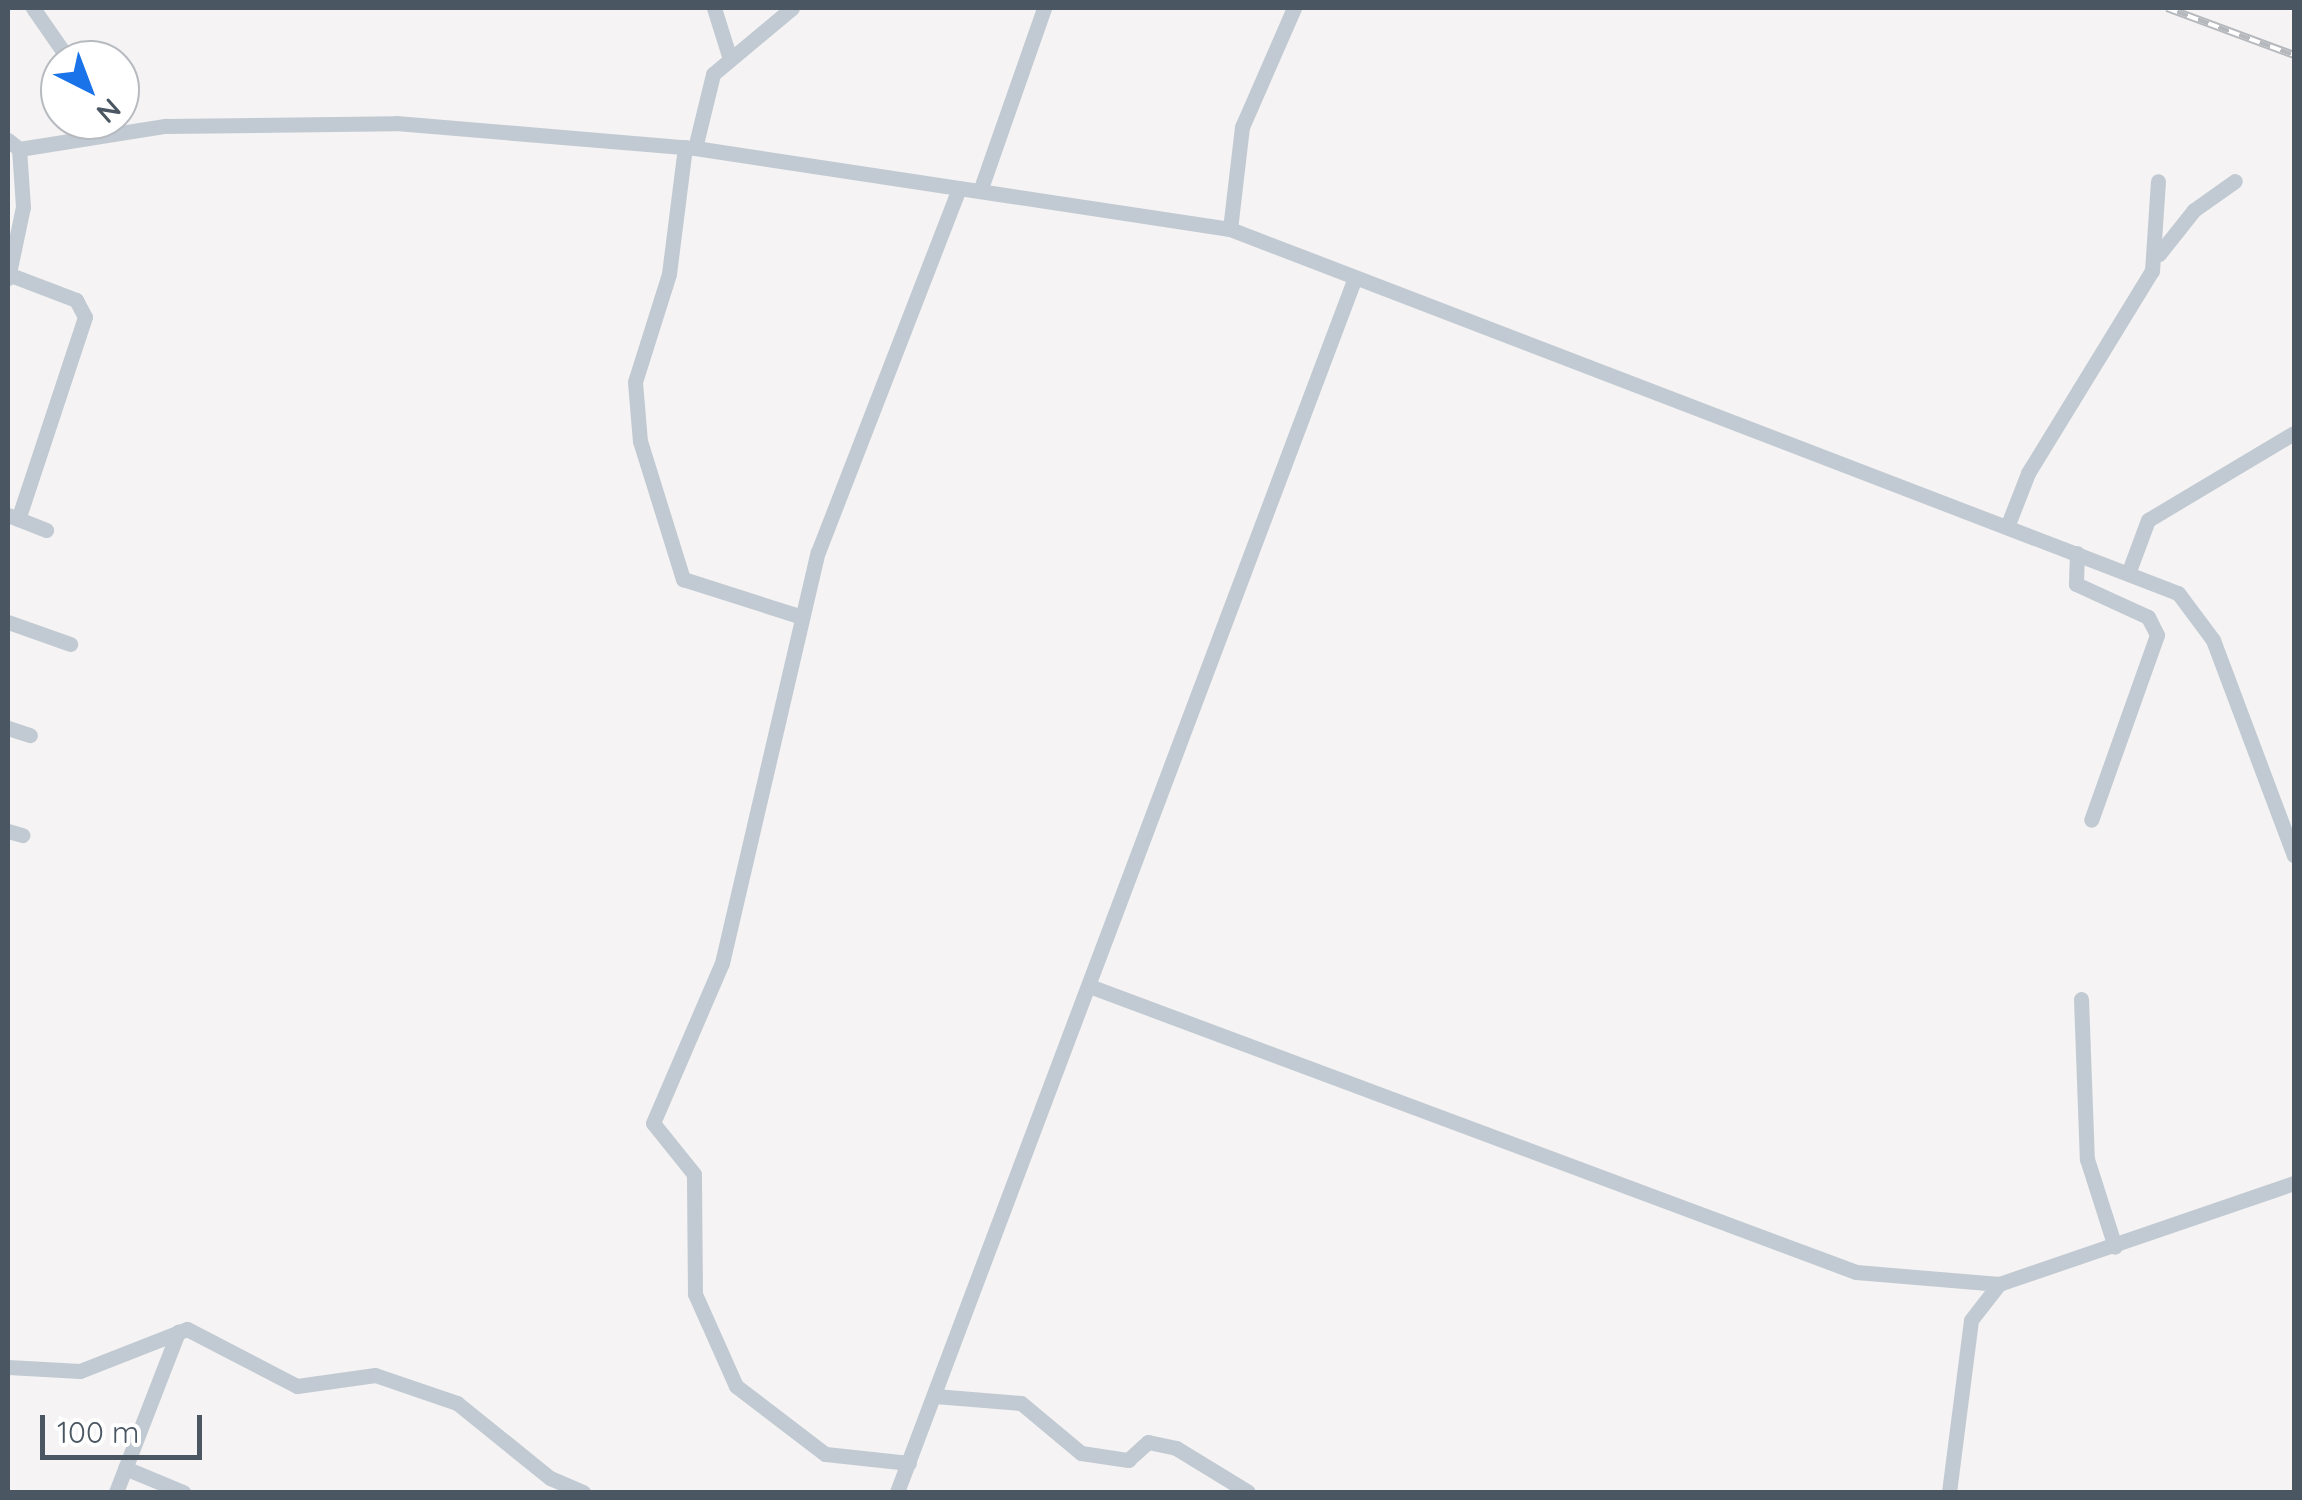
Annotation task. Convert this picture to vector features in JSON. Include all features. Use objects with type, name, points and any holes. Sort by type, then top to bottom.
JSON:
[{"type":"street","points":[[33,8],[55,40]]},
{"type":"street","points":[[714,8],[730,59]]},
{"type":"street","points":[[792,8],[730,59],[708,86],[690,148],[669,274],[635,382],[640,441],[683,579],[802,617]]},
{"type":"street","points":[[980,191],[1044,8]]},
{"type":"street","points":[[1230,229],[1242,127],[1294,8]]},
{"type":"street","points":[[140,126],[376,122],[690,148],[1230,229],[1354,280],[2076,554],[2128,570],[2199,611],[2294,854]]},
{"type":"street","points":[[40,137],[13,145],[23,207],[8,276],[76,300],[85,317],[13,517],[46,530]]},
{"type":"street","points":[[2158,181],[2159,254]]},
{"type":"street","points":[[2007,527],[2028,473],[2159,254],[2194,210],[2235,182]]},
{"type":"street","points":[[909,1463],[825,1454],[736,1386],[695,1294],[694,1174],[654,1123],[722,963],[802,617],[867,410],[959,188]]},
{"type":"street","points":[[902,1491],[909,1463],[1092,986],[1354,280]]},
{"type":"street","points":[[2128,570],[2148,520],[2292,437]]},
{"type":"street","points":[[2076,554],[2076,584],[2140,612],[2157,635],[2091,820]]},
{"type":"street","points":[[8,622],[70,644]]},
{"type":"street","points":[[8,728],[30,735]]},
{"type":"street","points":[[1092,986],[1856,1272],[1999,1284],[2294,1183]]},
{"type":"street","points":[[2080,999],[2087,1160],[2115,1247]]},
{"type":"street","points":[[1948,1492],[1971,1320],[1999,1284]]},
{"type":"street","points":[[8,1367],[80,1371],[178,1332],[201,1332],[297,1386],[397,1378],[489,1422],[537,1468],[584,1492]]},
{"type":"street","points":[[116,1492],[178,1332]]},
{"type":"street","points":[[935,1396],[1021,1403],[1080,1453],[1128,1460],[1148,1442],[1176,1448],[1248,1492]]},
{"type":"street","points":[[124,1468],[183,1492]]},
{"type":"railway","points":[[2167,8],[2294,55]]}]
